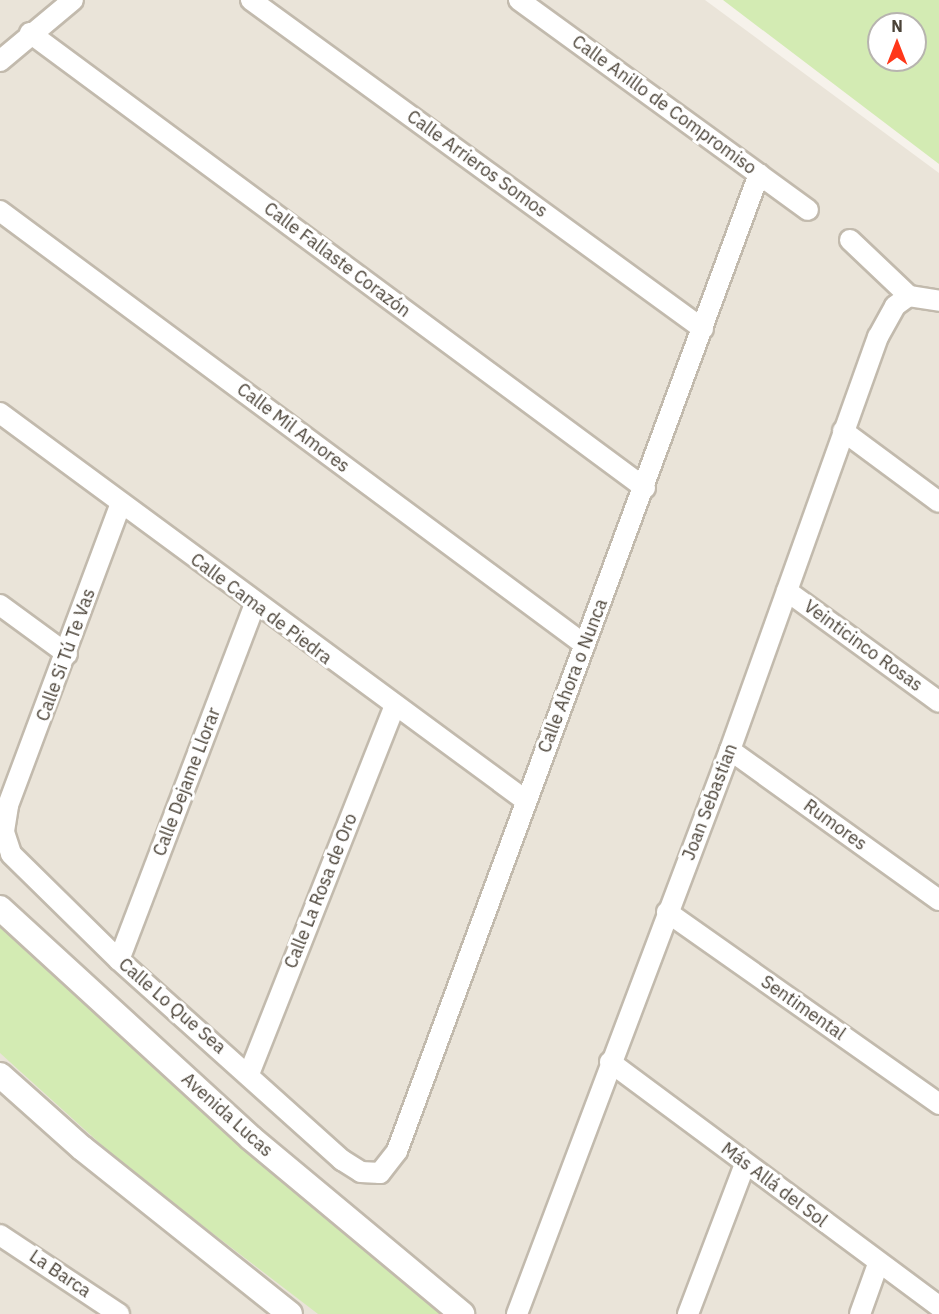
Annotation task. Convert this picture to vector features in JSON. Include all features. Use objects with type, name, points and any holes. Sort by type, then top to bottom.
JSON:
[{"type":"street","points":[[0,61],[30,33],[73,0]]},
{"type":"street","name":"Calle Arrieros Somos","points":[[251,0],[703,329]]},
{"type":"street","name":"Calle Anillo de Compromiso","points":[[519,0],[808,210]]},
{"type":"street","name":"Calle Fallaste Corazón","points":[[30,33],[645,488]]},
{"type":"street","name":"Calle Ahora o Nunca","points":[[380,1173],[397,1151],[525,800],[645,488],[759,174]]},
{"type":"street","name":"Calle Mil Amores","points":[[0,211],[585,645]]},
{"type":"street","points":[[850,240],[909,296],[939,301]]},
{"type":"street","name":"Joan Sebastian","points":[[517,1314],[610,1062],[730,750],[843,431],[887,317],[909,296]]},
{"type":"street","name":"Calle Cama de Piedra","points":[[0,413],[394,707],[525,800]]},
{"type":"street","points":[[843,431],[939,502]]},
{"type":"street","name":"Calle Si Tú Te Vas","points":[[8,806],[67,654],[121,503]]},
{"type":"street","name":"Veinticinco Rosas","points":[[788,591],[939,702]]},
{"type":"street","name":"Calle Dejame Llorar","points":[[119,960],[255,604]]},
{"type":"street","points":[[0,605],[67,654]]},
{"type":"street","name":"Calle La Rosa de Oro","points":[[249,1074],[394,707]]},
{"type":"street","name":"Rumores","points":[[730,750],[939,900]]},
{"type":"street","name":"Calle Lo Que Sea","points":[[8,806],[4,832],[11,854],[119,960],[249,1074],[350,1167],[380,1173]]},
{"type":"street","name":"Avenida Lucas","points":[[0,908],[251,1138],[462,1314]]},
{"type":"street","name":"Sentimental","points":[[667,912],[939,1104]]},
{"type":"street","name":"Más Allá del Sol","points":[[610,1062],[878,1264],[939,1306]]},
{"type":"street","points":[[0,1075],[82,1148],[290,1314]]},
{"type":"street","points":[[688,1314],[745,1164]]},
{"type":"street","name":"La Barca","points":[[0,1235],[119,1314]]},
{"type":"street","points":[[860,1314],[878,1264]]},
{"type":"shaded area","points":[[0,0],[705,0],[939,173],[939,1314],[0,1314]]},
{"type":"green space","points":[[723,0],[939,0],[939,164]]},
{"type":"green space","points":[[0,927],[443,1314],[318,1314],[126,1167],[0,1053]]}]
